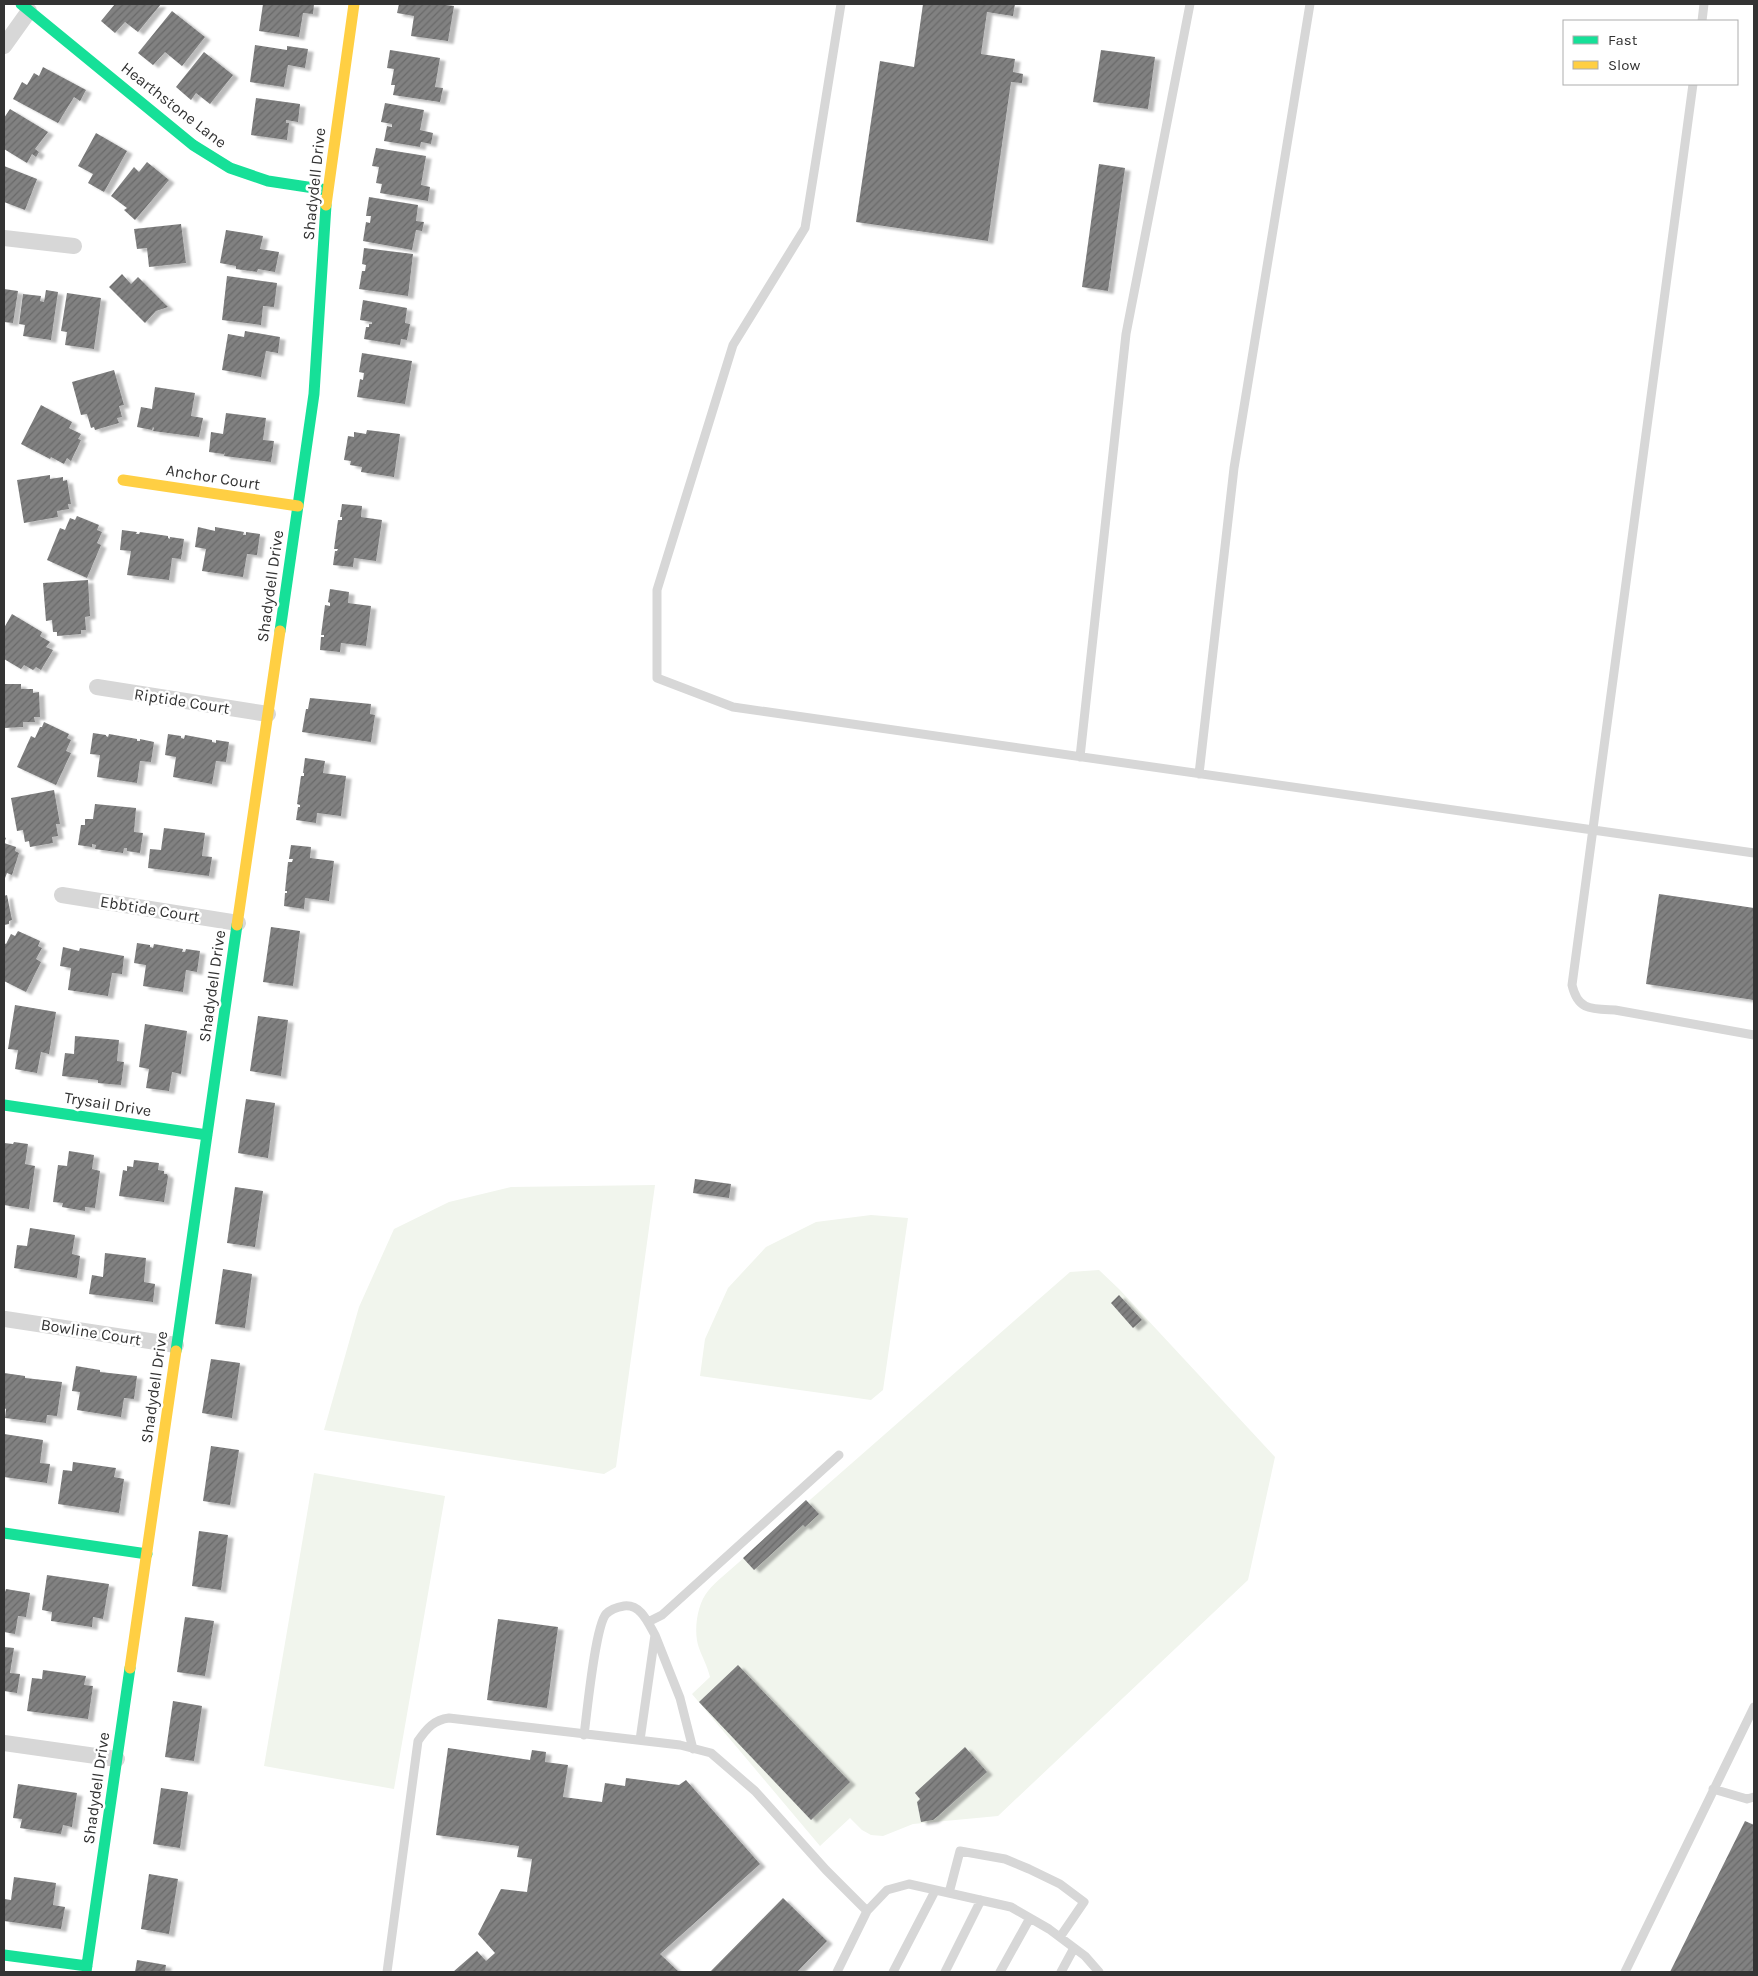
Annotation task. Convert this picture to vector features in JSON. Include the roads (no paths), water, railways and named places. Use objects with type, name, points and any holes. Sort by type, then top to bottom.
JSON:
[{"type":"street","name":"Shadydell Drive","points":[[86,1969],[314,394],[327,190],[354,4]]},
{"type":"street","name":"Hearthstone Lane","points":[[25,7],[193,144],[230,168],[268,181],[327,190]]},
{"type":"street","points":[[4,46],[25,7]]},
{"type":"street","points":[[4,238],[74,246]]},
{"type":"street","name":"Anchor Court","points":[[124,480],[298,506]]},
{"type":"street","name":"Riptide Court","points":[[97,687],[268,714]]},
{"type":"street","name":"Ebbtide Court","points":[[62,895],[238,923]]},
{"type":"street","name":"Trysail Drive","points":[[4,1105],[207,1135]]},
{"type":"street","name":"Bowline Court","points":[[4,1319],[176,1345]]},
{"type":"street","points":[[4,1533],[146,1554]]},
{"type":"street","points":[[4,1743],[117,1759]]},
{"type":"street","points":[[4,1955],[86,1969]]},
{"type":"lane","points":[[841,4],[805,228],[733,345],[657,590],[658,678],[733,707],[1754,853]]},
{"type":"lane","points":[[1080,757],[1126,334],[1190,4]]},
{"type":"lane","points":[[1199,774],[1234,468],[1310,4]]},
{"type":"lane","points":[[1702,20],[1704,4]]},
{"type":"lane","points":[[1693,85],[1572,985],[1574,996],[1582,1005],[1594,1009],[1615,1010],[1754,1035]]},
{"type":"lane","points":[[648,1622],[662,1615],[839,1456]]},
{"type":"lane","points":[[584,1734],[599,1630],[606,1614],[616,1608],[628,1606],[642,1612],[655,1635],[680,1698],[693,1749]]},
{"type":"lane","points":[[640,1740],[655,1635]]},
{"type":"lane","points":[[1625,1972],[1754,1707]]},
{"type":"lane","points":[[387,1972],[418,1741],[426,1729],[438,1719],[449,1718],[640,1740],[711,1753],[755,1791],[826,1870],[867,1911]]},
{"type":"lane","points":[[1713,1789],[1747,1799],[1754,1797]]},
{"type":"lane","points":[[949,1893],[960,1851],[1005,1859],[1060,1884],[1084,1902],[1060,1937]]},
{"type":"lane","points":[[837,1972],[867,1911],[887,1890],[909,1884],[1011,1907],[1060,1937],[1085,1956],[1099,1972]]},
{"type":"lane","points":[[893,1972],[935,1891]]},
{"type":"lane","points":[[945,1972],[981,1900]]},
{"type":"lane","points":[[1000,1972],[1030,1918]]},
{"type":"lane","points":[[1061,1972],[1074,1948]]}]
